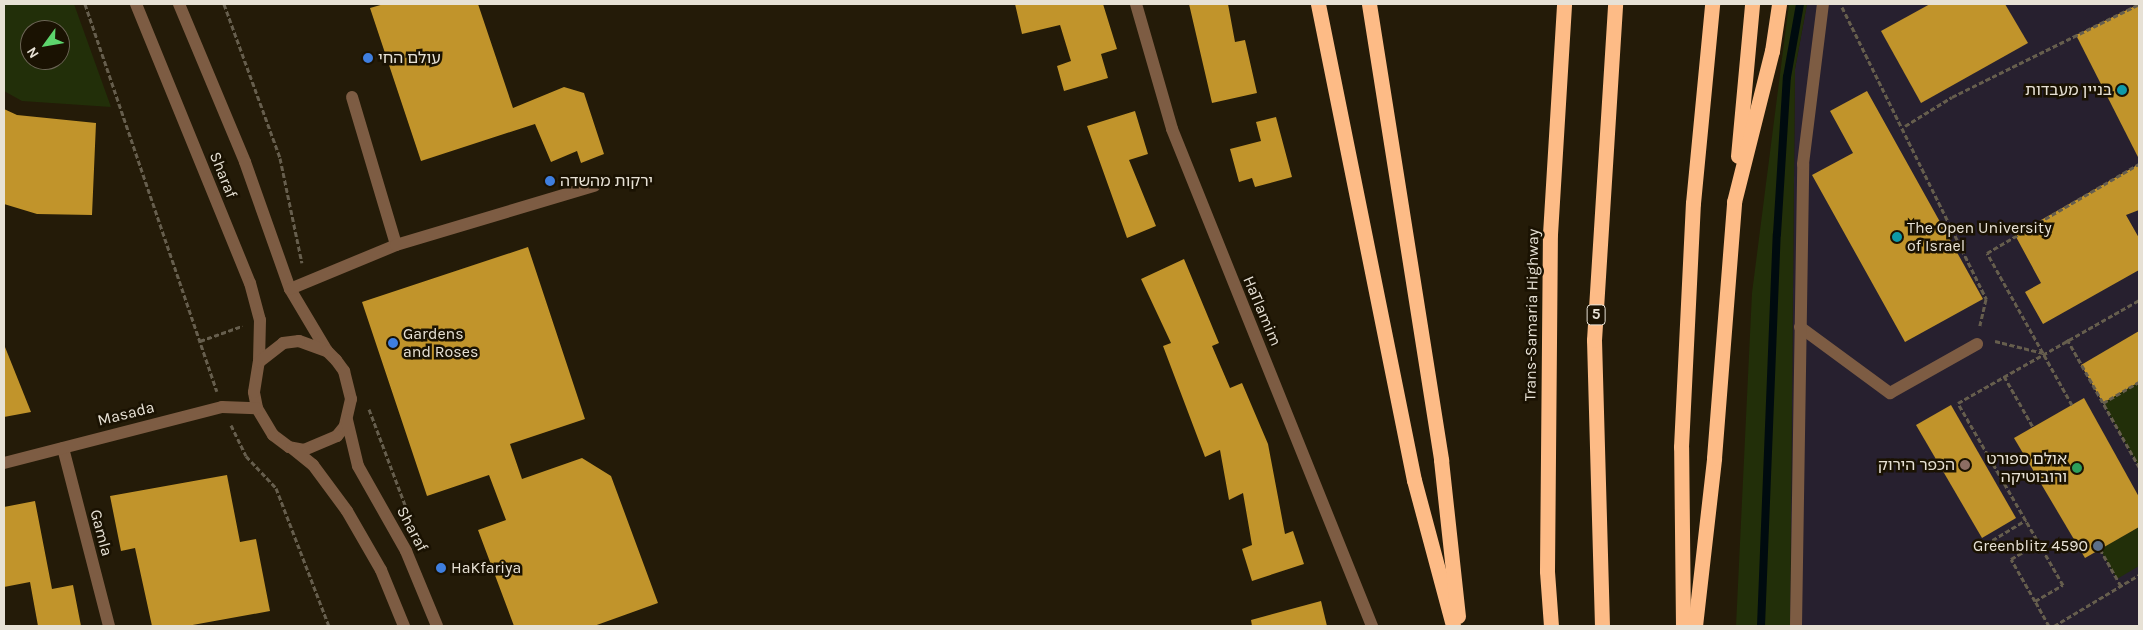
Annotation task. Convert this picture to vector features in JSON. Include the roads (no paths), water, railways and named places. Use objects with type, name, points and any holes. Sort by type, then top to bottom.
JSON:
[{"type":"highway","points":[[1318,4],[1414,480],[1453,626]]},
{"type":"highway","points":[[1369,4],[1441,460],[1459,626]]},
{"type":"highway","name":"Trans-Samaria Highway","points":[[1551,626],[1547,572],[1550,234],[1564,4]]},
{"type":"highway","name":"5","points":[[1602,626],[1594,340],[1615,4]]},
{"type":"highway","points":[[1683,626],[1681,447],[1693,203],[1712,4]]},
{"type":"highway","points":[[1695,626],[1714,458],[1752,4]]},
{"type":"highway","points":[[1734,202],[1772,51],[1779,4]]},
{"type":"street","name":"Sharaf","points":[[136,4],[250,283],[260,320],[259,362]]},
{"type":"street","name":"Sharaf","points":[[179,4],[245,162],[290,288],[327,351]]},
{"type":"street","name":"HaTlamim","points":[[1136,4],[1172,129],[1372,626]]},
{"type":"street","points":[[1796,626],[1803,164],[1823,4]]},
{"type":"street","points":[[352,97],[396,245]]},
{"type":"street","points":[[290,288],[396,245],[594,186]]},
{"type":"street","points":[[1800,326],[1890,393],[1977,344]]},
{"type":"street","points":[[289,447],[317,448],[338,436],[347,420],[350,386],[344,371],[327,351],[305,342],[283,343],[259,362],[254,380],[257,408],[273,435],[313,466],[347,511],[381,570],[404,626]]},
{"type":"street","name":"Masada","points":[[4,462],[222,407],[257,408]]},
{"type":"street","name":"Sharaf","points":[[347,420],[358,466],[406,551],[437,626]]},
{"type":"street","name":"Gamla","points":[[62,448],[109,626]]},
{"type":"waterway","points":[[1761,626],[1777,234],[1787,77],[1800,4]]},
{"type":"place","name":"עולם החי","points":[[368,58]]},
{"type":"place","name":"בניין מעבדות","points":[[2122,90]]},
{"type":"place","name":"ירקות מהשדה","points":[[550,181]]},
{"type":"place","name":"The Open University of Israel","points":[[1897,237]]},
{"type":"place","name":"Gardens and Roses","points":[[393,343]]},
{"type":"place","name":"הכפר הירוק","points":[[1965,465]]},
{"type":"place","name":"אולם ספורט ורובוטיקה","points":[[2077,468]]},
{"type":"place","name":"Greenblitz 4590","points":[[2098,546]]},
{"type":"place","name":"HaKfariya","points":[[441,568]]}]
